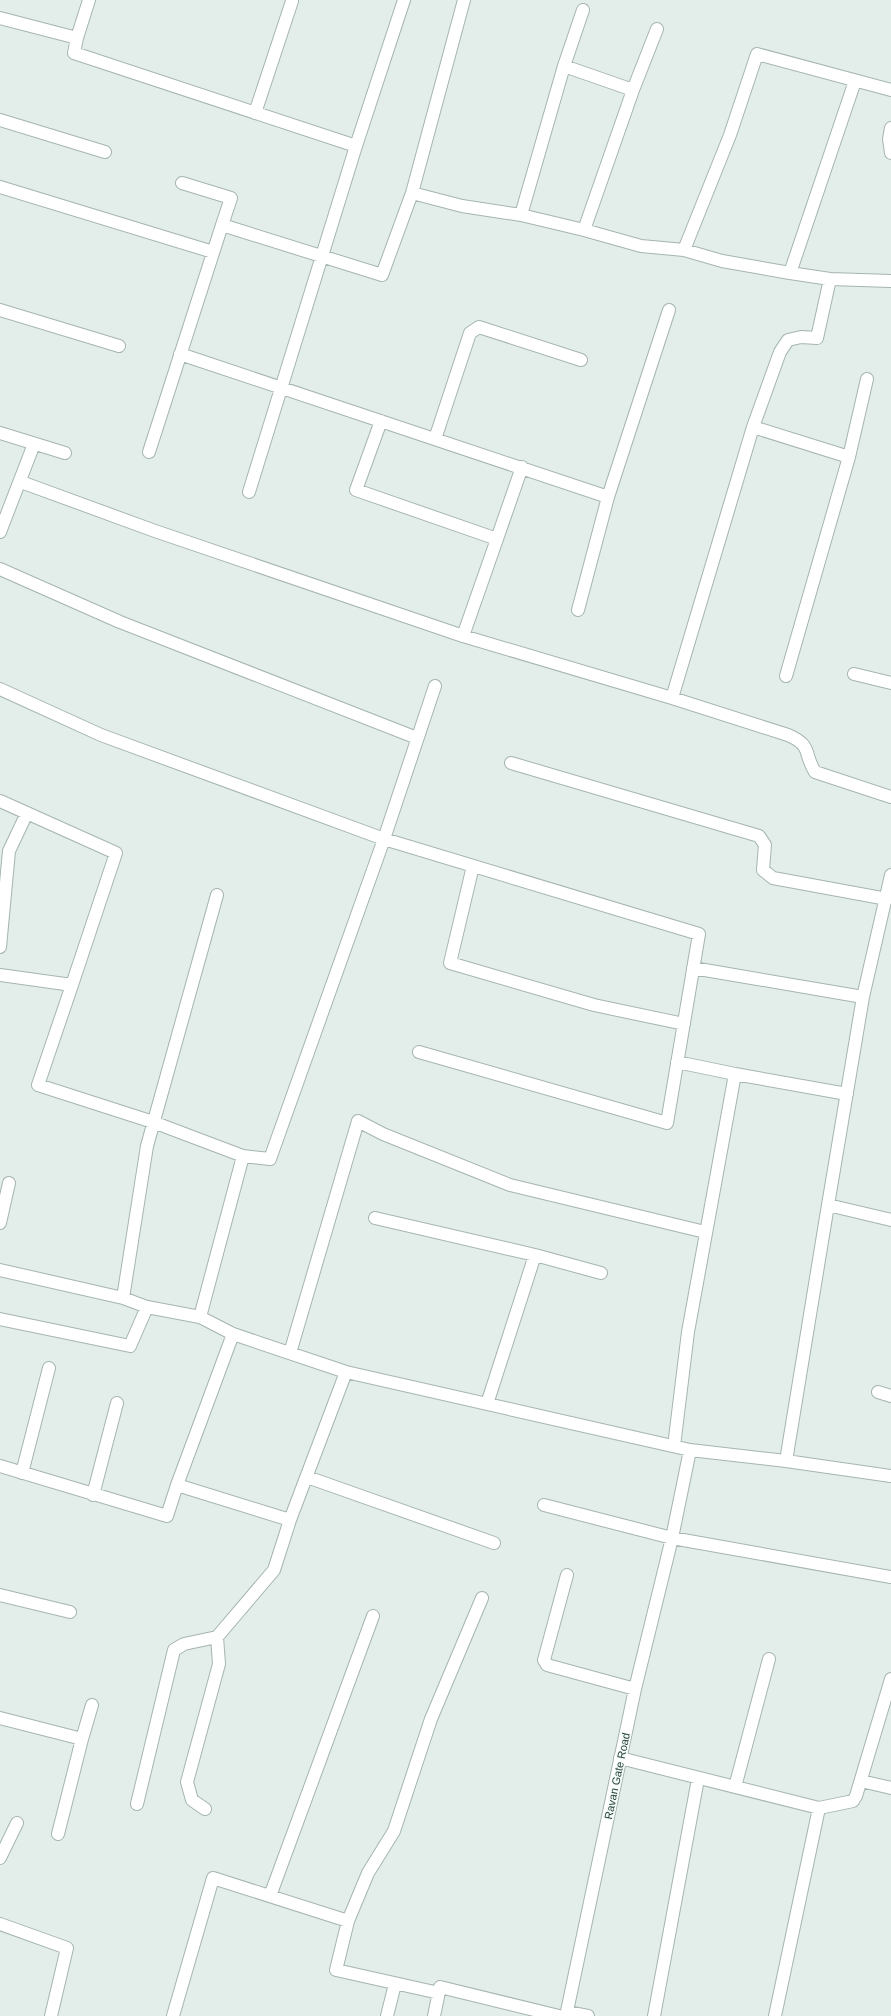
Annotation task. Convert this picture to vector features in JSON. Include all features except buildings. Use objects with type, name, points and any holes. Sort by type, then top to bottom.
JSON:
[{"type":"street","points":[[89,0],[74,53],[356,146]]},
{"type":"street","points":[[255,113],[291,0]]},
{"type":"street","points":[[249,492],[356,146],[404,0]]},
{"type":"street","points":[[222,225],[382,275],[412,193],[464,0]]},
{"type":"street","points":[[521,215],[564,66],[583,10]]},
{"type":"street","points":[[0,18],[78,38]]},
{"type":"street","points":[[584,230],[633,90],[657,29]]},
{"type":"street","points":[[684,250],[730,135],[757,54],[891,90]]},
{"type":"street","points":[[564,66],[633,90]]},
{"type":"street","points":[[790,273],[856,81]]},
{"type":"street","points":[[0,120],[105,152]]},
{"type":"street","points":[[891,128],[889,139],[891,153]]},
{"type":"street","points":[[149,452],[231,198],[182,183]]},
{"type":"street","points":[[0,188],[213,252]]},
{"type":"street","points":[[412,193],[462,206],[521,215],[584,230],[641,246],[684,250],[722,261],[830,279],[891,281]]},
{"type":"street","points":[[672,698],[753,427],[780,352],[788,340],[801,337],[818,338],[830,279]]},
{"type":"street","points":[[0,310],[119,346]]},
{"type":"street","points":[[578,610],[608,497],[669,310]]},
{"type":"street","points":[[435,439],[470,333],[479,327],[581,360]]},
{"type":"street","points":[[180,354],[522,467],[608,497]]},
{"type":"street","points":[[786,676],[849,457],[867,378]]},
{"type":"street","points":[[381,421],[356,490],[498,539]]},
{"type":"street","points":[[753,427],[849,457]]},
{"type":"street","points":[[0,434],[66,453]]},
{"type":"street","points":[[0,532],[21,482],[34,444]]},
{"type":"street","points":[[463,636],[522,467]]},
{"type":"street","points":[[21,482],[155,531],[463,636],[672,698],[799,740],[808,751],[809,762],[815,772],[891,797]]},
{"type":"street","points":[[0,569],[120,622],[417,738]]},
{"type":"street","points":[[854,674],[891,683]]},
{"type":"street","points":[[0,801],[116,853],[38,1084],[153,1122],[243,1156],[270,1159],[384,839],[417,738],[436,686]]},
{"type":"street","points":[[0,689],[101,735],[384,839],[699,934],[667,1123],[419,1052]]},
{"type":"street","points":[[511,763],[759,836],[765,845],[763,870],[773,878],[887,899]]},
{"type":"street","points":[[0,947],[9,851],[27,813]]},
{"type":"street","points":[[473,866],[450,962],[594,1005],[684,1024]]},
{"type":"street","points":[[786,1461],[863,997],[887,899],[891,875]]},
{"type":"street","points":[[123,1298],[147,1146],[217,895]]},
{"type":"street","points":[[693,968],[863,997]]},
{"type":"street","points":[[0,975],[72,985]]},
{"type":"street","points":[[677,1062],[847,1094]]},
{"type":"street","points":[[674,1446],[688,1332],[735,1074]]},
{"type":"street","points":[[290,1353],[358,1121],[383,1134],[510,1185],[705,1232]]},
{"type":"street","points":[[200,1317],[243,1156]]},
{"type":"street","points":[[0,1223],[9,1183]]},
{"type":"street","points":[[828,1204],[891,1220]]},
{"type":"street","points":[[375,1218],[535,1255],[601,1273]]},
{"type":"street","points":[[487,1404],[535,1255]]},
{"type":"street","points":[[0,1270],[123,1298],[147,1307],[200,1317],[233,1334],[346,1372],[690,1450],[786,1461],[891,1476]]},
{"type":"street","points":[[0,1319],[130,1346],[147,1307]]},
{"type":"street","points":[[0,1466],[167,1516],[177,1484],[233,1334]]},
{"type":"street","points":[[22,1473],[49,1368]]},
{"type":"street","points":[[137,1804],[174,1650],[184,1644],[217,1637],[274,1570],[290,1520],[346,1372]]},
{"type":"street","points":[[878,1392],[891,1396]]},
{"type":"street","points":[[94,1495],[117,1403]]},
{"type":"street","name":"Ravan Gate Road","points":[[564,2015],[635,1689],[672,1538],[690,1450]]},
{"type":"street","points":[[307,1477],[494,1543]]},
{"type":"street","points":[[177,1484],[290,1520]]},
{"type":"street","points":[[544,1505],[672,1538],[891,1577]]},
{"type":"street","points":[[567,1575],[544,1660],[547,1665],[635,1689]]},
{"type":"street","points":[[0,1594],[70,1612]]},
{"type":"street","points":[[439,1993],[336,1970],[348,1921],[368,1873],[394,1831],[432,1719],[482,1598]]},
{"type":"street","points":[[270,1896],[373,1616]]},
{"type":"street","points":[[205,1809],[192,1800],[187,1782],[211,1699],[219,1664],[217,1637]]},
{"type":"street","points":[[735,1787],[769,1659]]},
{"type":"street","points":[[620,1758],[698,1779],[819,1808],[853,1801],[861,1781],[891,1679]]},
{"type":"street","points":[[58,1834],[92,1704]]},
{"type":"street","points":[[0,1718],[82,1739]]},
{"type":"street","points":[[654,2016],[698,1779]]},
{"type":"street","points":[[861,1781],[891,1788]]},
{"type":"street","points":[[775,2016],[819,1808]]},
{"type":"street","points":[[0,1858],[17,1823]]},
{"type":"street","points":[[173,2016],[213,1878],[348,1921]]},
{"type":"street","points":[[0,1924],[67,1948],[51,2016]]},
{"type":"street","points":[[387,2016],[395,1984]]},
{"type":"street","points":[[434,2016],[440,1987],[522,2012],[588,2016]]}]
